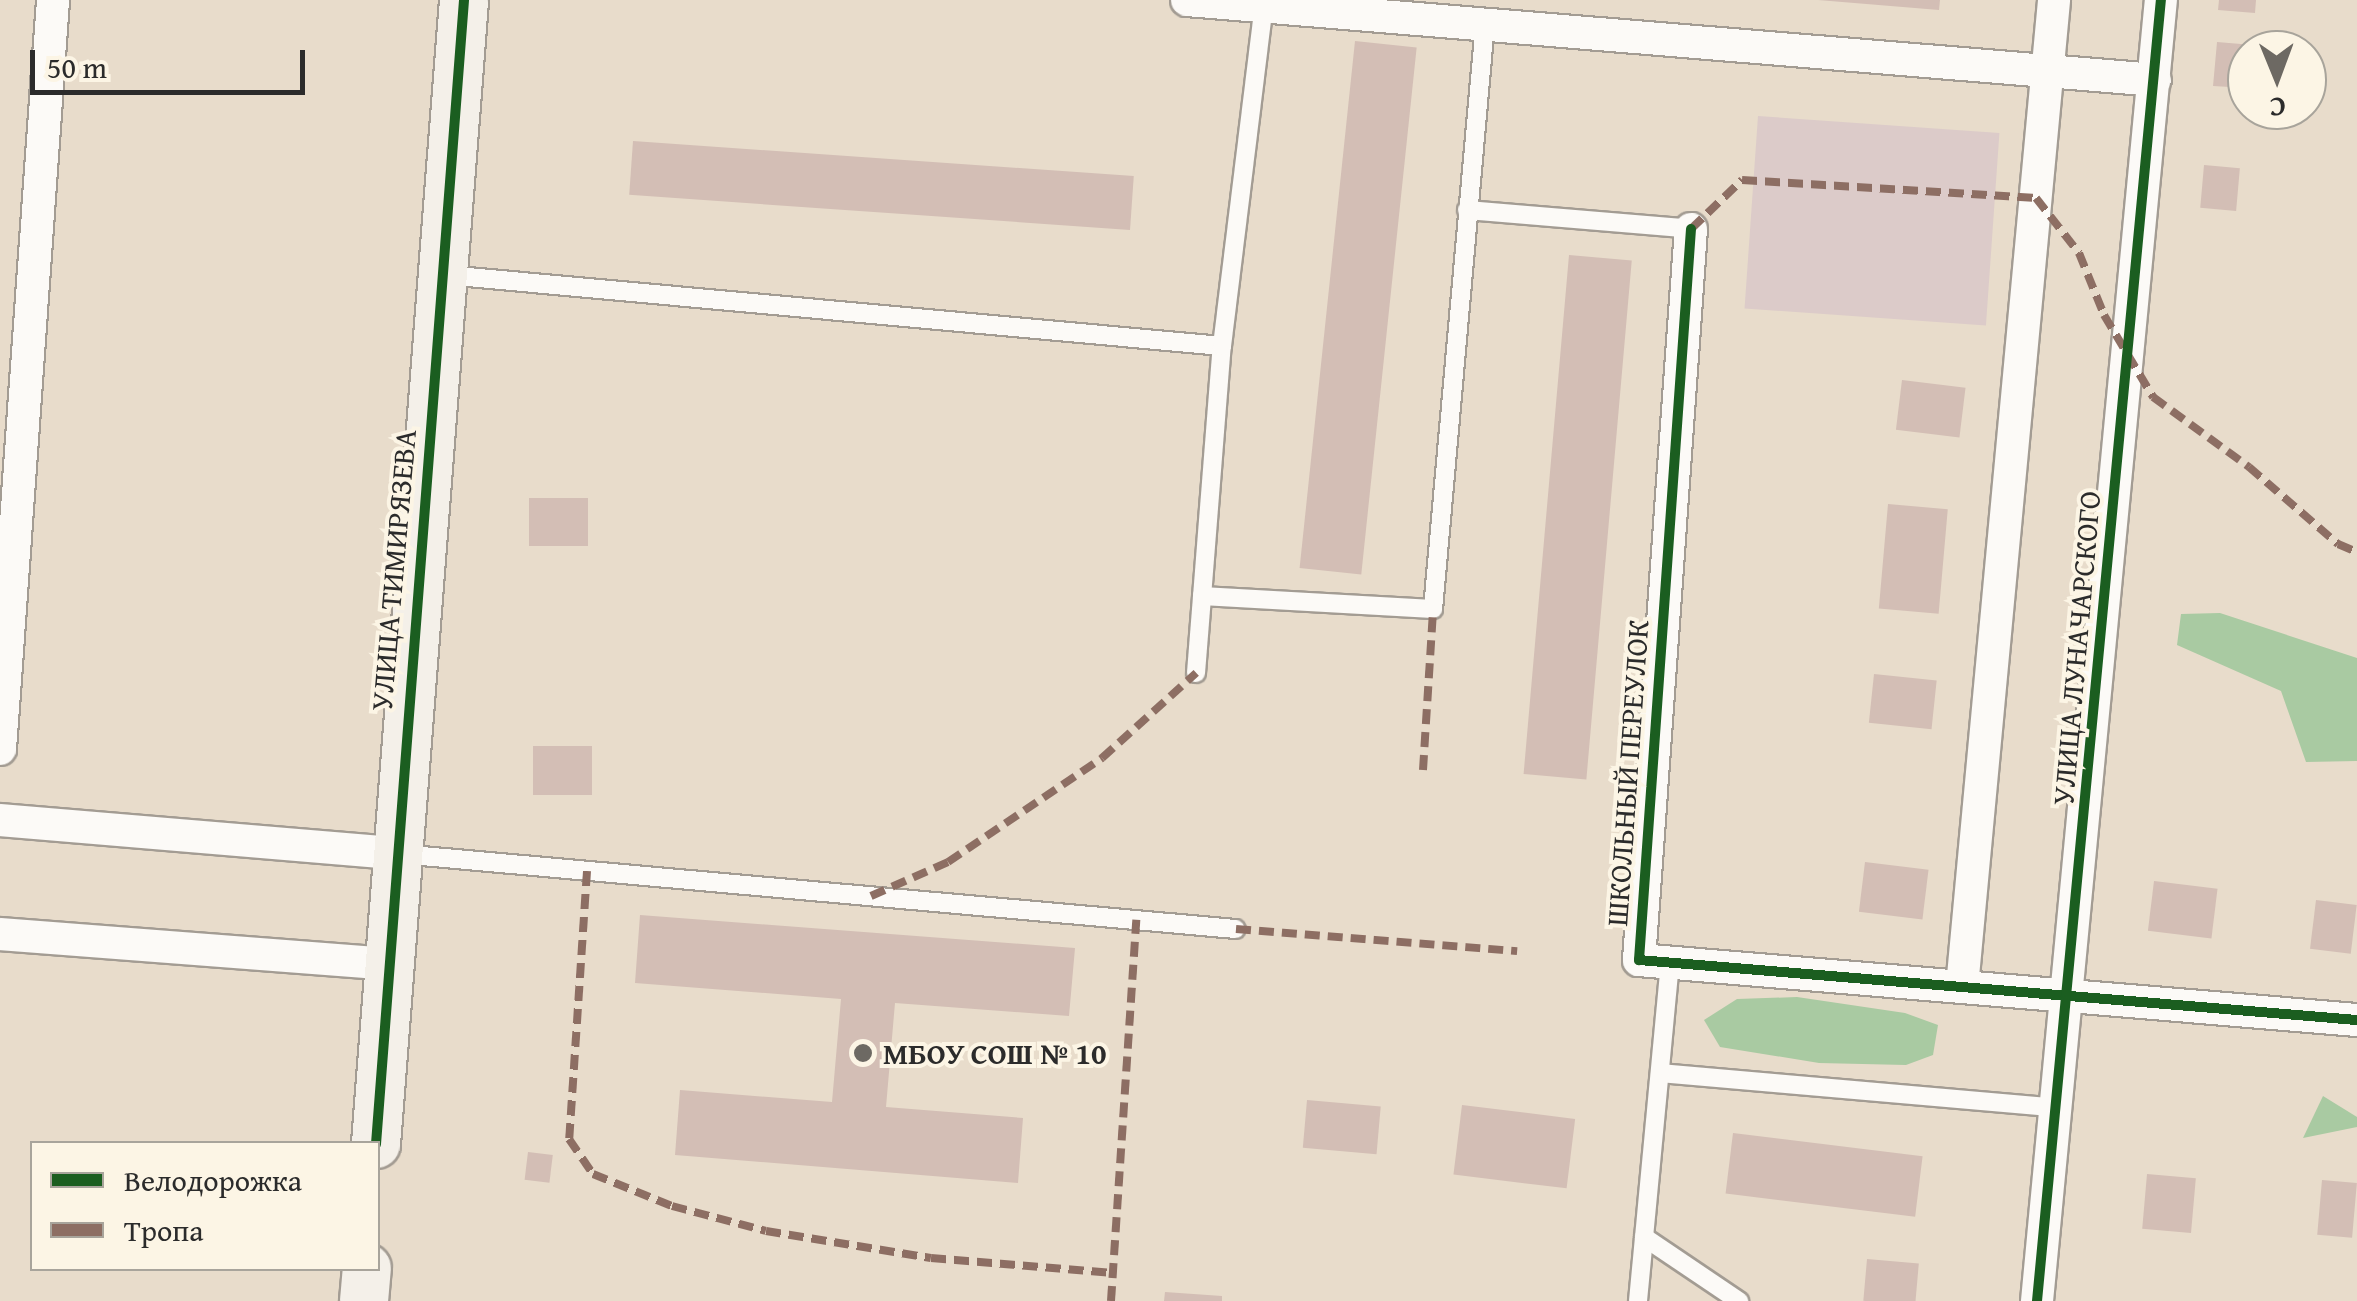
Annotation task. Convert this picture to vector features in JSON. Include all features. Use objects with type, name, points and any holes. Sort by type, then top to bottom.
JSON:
[{"type":"street","points":[[0,749],[53,0]]},
{"type":"street","name":"УЛИЦА ТИМИРЯЗЕВА","points":[[376,1141],[395,853],[464,0]]},
{"type":"street","points":[[1187,0],[1348,6],[1485,24],[2155,80]]},
{"type":"street","points":[[1962,987],[2054,0]]},
{"type":"street","name":"УЛИЦА ЛУНАЧАРСКОГО","points":[[2037,1301],[2070,996],[2161,0]]},
{"type":"street","name":"ШКОЛЬНЫЙ ПЕРЕУЛОК","points":[[1670,963],[1639,960],[1690,230]]},
{"type":"street","points":[[0,820],[395,853]]},
{"type":"street","points":[[0,934],[389,964]]},
{"type":"street","points":[[1670,963],[2357,1020]]},
{"type":"street","points":[[364,1301],[367,1271]]},
{"type":"lane","points":[[1196,674],[1222,346],[1264,3]]},
{"type":"lane","points":[[1202,596],[1433,610],[1485,24]]},
{"type":"lane","points":[[1467,210],[1690,230]]},
{"type":"lane","points":[[442,274],[1222,346]]},
{"type":"lane","points":[[395,853],[1236,929]]},
{"type":"lane","points":[[1638,1301],[1670,963]]},
{"type":"lane","points":[[1660,1073],[2058,1108]]},
{"type":"lane","points":[[1644,1238],[1739,1301]]},
{"type":"shaded area","points":[[1758,116],[1999,133],[1986,325],[1745,309]]},
{"type":"green space","points":[[2220,613],[2357,658],[2357,761],[2306,762],[2281,691],[2177,645],[2181,614]]},
{"type":"green space","points":[[1797,997],[1905,1013],[1938,1025],[1933,1055],[1906,1065],[1819,1063],[1720,1047],[1704,1020],[1737,999]]},
{"type":"green space","points":[[2323,1096],[2357,1117],[2357,1127],[2303,1138]]},
{"type":"building","points":[[1818,0],[1940,0],[1939,10]]},
{"type":"building","points":[[2219,0],[2256,0],[2255,13],[2218,10]]},
{"type":"building","points":[[1355,41],[1417,47],[1361,575],[1300,568]]},
{"type":"building","points":[[2217,42],[2227,43],[2227,87],[2213,86]]},
{"type":"building","points":[[633,141],[1134,176],[1130,230],[629,195]]},
{"type":"building","points":[[2204,165],[2240,168],[2236,211],[2200,208]]},
{"type":"building","points":[[1569,255],[1632,260],[1586,780],[1524,774]]},
{"type":"building","points":[[1902,380],[1966,388],[1959,437],[1896,430]]},
{"type":"building","points":[[529,498],[588,498],[588,546],[529,546]]},
{"type":"building","points":[[1888,504],[1948,509],[1939,614],[1879,609]]},
{"type":"building","points":[[1874,674],[1937,681],[1932,729],[1869,723]]},
{"type":"building","points":[[533,746],[592,746],[592,795],[533,795]]},
{"type":"building","points":[[1865,862],[1929,870],[1922,919],[1859,912]]},
{"type":"building","points":[[2154,881],[2218,889],[2211,938],[2148,931]]},
{"type":"building","points":[[2316,900],[2357,905],[2351,954],[2310,949]]},
{"type":"building","name":"МБОУ СОШ № 10","points":[[640,915],[1075,948],[1069,1016],[895,1003],[886,1107],[1023,1118],[1018,1183],[675,1155],[680,1090],[832,1102],[841,999],[635,983]]},
{"type":"building","points":[[1307,1100],[1381,1106],[1377,1154],[1303,1148]]},
{"type":"building","points":[[1462,1105],[1575,1119],[1567,1188],[1453,1174]]},
{"type":"building","points":[[1733,1133],[1923,1156],[1915,1217],[1726,1194]]},
{"type":"building","points":[[528,1152],[553,1155],[549,1183],[525,1180]]},
{"type":"building","points":[[2147,1174],[2196,1178],[2191,1233],[2142,1229]]},
{"type":"building","points":[[2322,1180],[2357,1183],[2352,1238],[2317,1235]]},
{"type":"building","points":[[1867,1259],[1919,1264],[1916,1301],[1863,1301]]},
{"type":"building","points":[[1165,1292],[1222,1296],[1222,1301],[1164,1301]]},
{"type":"marked path","points":[[1691,229],[1742,180],[2036,198],[2079,253],[2104,315],[2153,397],[2249,467],[2338,544],[2357,552]]},
{"type":"marked path","points":[[1423,770],[1433,609]]},
{"type":"marked path","points":[[871,896],[948,862],[1102,758],[1196,673]]},
{"type":"marked path","points":[[587,871],[569,1139],[593,1174],[672,1206],[766,1231],[931,1258],[1113,1273]]},
{"type":"marked path","points":[[1111,1301],[1136,920]]},
{"type":"marked path","points":[[1236,929],[1517,951]]},
{"type":"cycle path","points":[[376,1141],[464,0]]},
{"type":"cycle path","points":[[2037,1301],[2161,0]]},
{"type":"cycle path","points":[[1691,229],[1639,960],[2357,1020]]},
{"type":"place","name":"МБОУ СОШ № 10","points":[[863,1053]]}]
